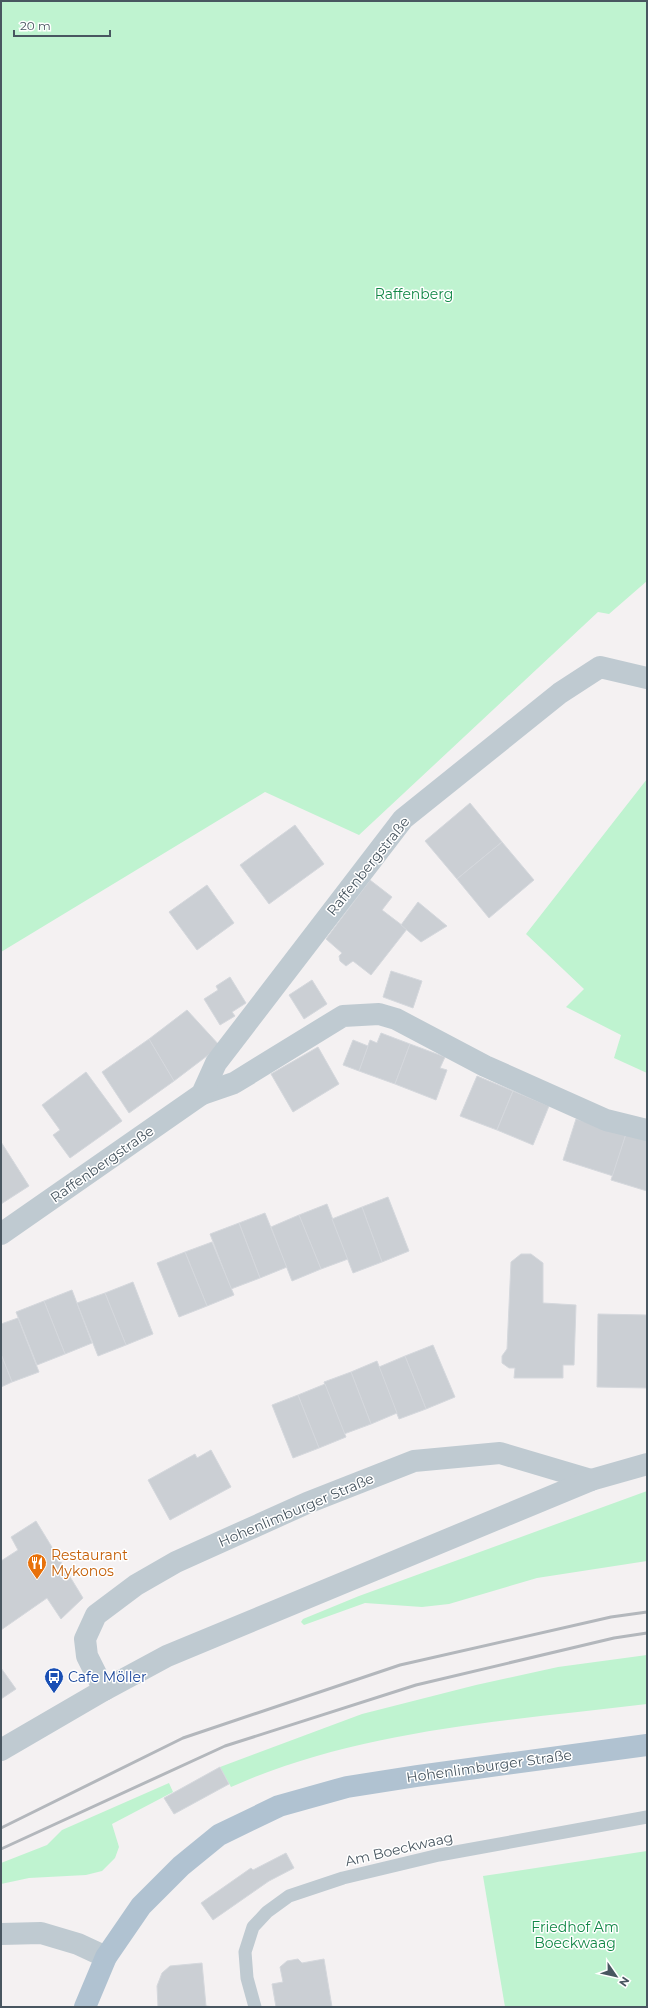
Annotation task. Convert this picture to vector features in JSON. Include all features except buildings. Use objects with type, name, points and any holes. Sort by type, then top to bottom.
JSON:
[{"type":"main road","name":"Hohenlimburger Straße","points":[[85,2007],[106,1957],[141,1906],[181,1866],[219,1835],[279,1806],[346,1787],[401,1778],[647,1745]]},
{"type":"street","name":"Raffenbergstraße","points":[[202,1094],[216,1063],[403,819],[560,693],[600,668],[647,678]]},
{"type":"street","name":"Raffenbergstraße","points":[[1,1234],[202,1094],[234,1083],[343,1016],[379,1014],[396,1019],[485,1066],[606,1120],[647,1130]]},
{"type":"street","name":"Hohenlimburger Straße","points":[[104,1690],[87,1656],[85,1639],[96,1615],[136,1585],[176,1562],[307,1502],[414,1461],[500,1453],[591,1480]]},
{"type":"street","points":[[1,1750],[104,1690],[167,1656],[591,1480],[647,1464]]},
{"type":"street","points":[[1,1934],[41,1933],[78,1944],[106,1957]]},
{"type":"lane","name":"Am Boeckwaag","points":[[255,2007],[247,1978],[245,1952],[247,1945],[253,1927],[267,1912],[289,1896],[343,1878],[439,1855],[647,1817]]},
{"type":"green space","name":"Raffenberg","points":[[1,1],[647,1],[647,581],[609,614],[598,612],[359,835],[265,792],[1,952]]},
{"type":"green space","points":[[647,779],[647,1073],[614,1058],[621,1035],[566,1007],[584,989],[526,934]]},
{"type":"green space","points":[[647,1491],[647,1561],[537,1578],[449,1604],[422,1607],[365,1603],[304,1625],[301,1622],[303,1619],[359,1596]]},
{"type":"green space","points":[[647,1655],[647,1704],[488,1722],[383,1740],[331,1752],[280,1767],[231,1787],[220,1767],[362,1714],[476,1685],[558,1667]]},
{"type":"green space","points":[[169,1783],[173,1792],[112,1824],[119,1847],[115,1858],[102,1871],[86,1875],[29,1878],[1,1884],[1,1863],[47,1845],[62,1830]]},
{"type":"green space","name":"Friedhof Am Boeckwaag","points":[[647,1851],[647,2007],[505,2007],[483,1876]]},
{"type":"railway","points":[[1,1828],[183,1738],[400,1665],[611,1617],[647,1612]]},
{"type":"railway","points":[[1,1849],[225,1746],[416,1685],[614,1638],[647,1633]]},
{"type":"place","name":"Restaurant Mykonos","points":[[37,1580]]},
{"type":"place","name":"Cafe Möller","points":[[54,1694]]}]
